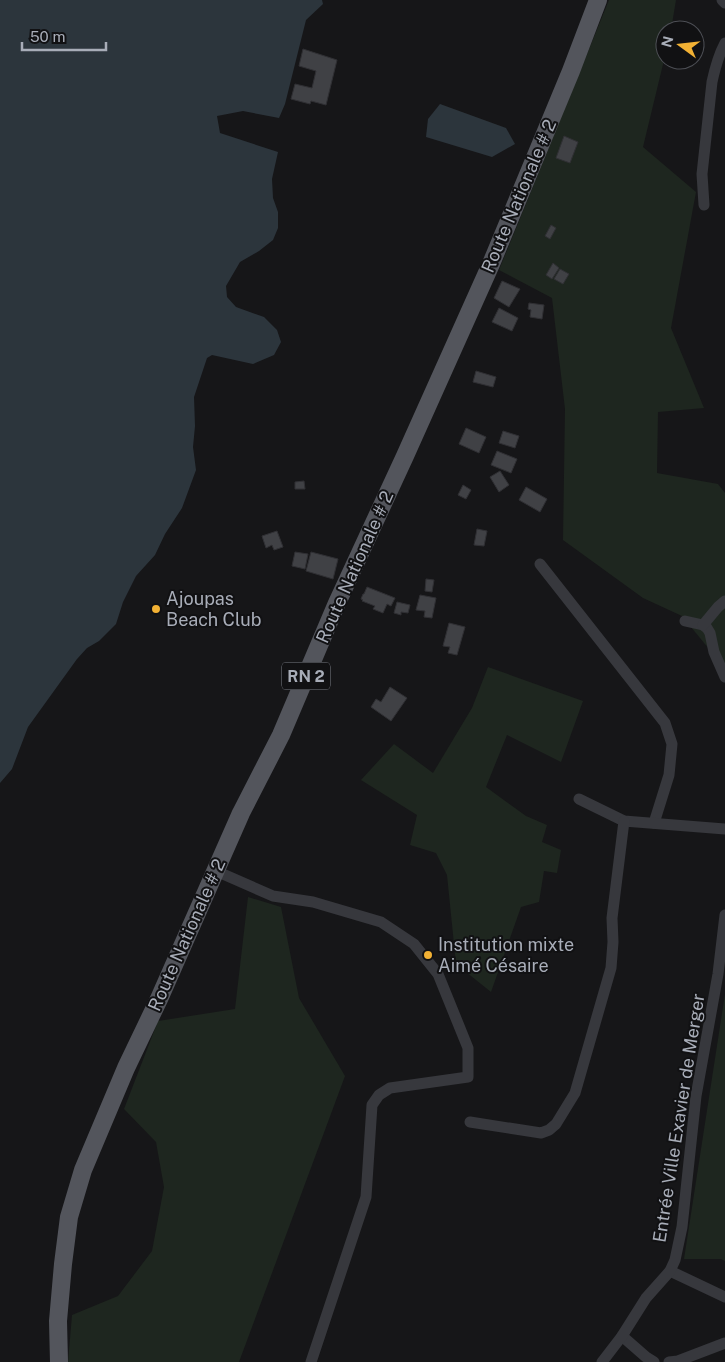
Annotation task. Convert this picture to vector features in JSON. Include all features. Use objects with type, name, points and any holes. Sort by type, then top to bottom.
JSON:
[{"type":"main road","name":"Route Nationale # 2","points":[[58,1362],[58,1321],[69,1217],[83,1170],[126,1068],[242,813],[280,735],[337,603],[491,264],[571,71],[598,0]]},
{"type":"street","points":[[722,0],[725,3]]},
{"type":"street","points":[[704,205],[702,174],[712,82],[714,69],[725,43]]},
{"type":"street","points":[[540,564],[665,723],[672,744],[669,775],[654,823]]},
{"type":"street","points":[[703,625],[725,601]]},
{"type":"street","points":[[685,621],[703,625],[710,633],[712,646],[725,677]]},
{"type":"street","points":[[579,799],[624,821],[725,829]]},
{"type":"street","points":[[470,1122],[541,1133],[549,1130],[556,1124],[574,1093],[611,968],[612,918],[624,821]]},
{"type":"street","points":[[216,871],[273,896],[313,902],[380,922],[414,944],[438,974],[468,1048],[468,1077],[390,1088],[379,1095],[372,1105],[366,1197],[311,1362]]},
{"type":"street","name":"Entrée Ville Exavier de Merger","points":[[602,1362],[622,1336],[646,1298],[670,1271],[675,1260],[682,1227],[696,1096],[718,974],[725,915]]},
{"type":"street","points":[[670,1271],[725,1297]]},
{"type":"street","points":[[622,1336],[654,1362]]},
{"type":"street","points":[[669,1362],[678,1361],[725,1343]]},
{"type":"shaded area","points":[[0,0],[322,0],[323,4],[306,20],[285,104],[279,118],[243,111],[217,116],[220,133],[278,152],[272,179],[273,198],[278,212],[278,228],[273,240],[240,262],[226,286],[227,297],[236,307],[264,317],[277,330],[281,342],[274,355],[253,364],[212,355],[207,358],[194,397],[195,426],[193,447],[196,470],[182,508],[165,534],[155,555],[136,576],[123,602],[116,624],[99,641],[87,648],[77,659],[28,727],[12,769],[0,783]]},
{"type":"shaded area","points":[[609,0],[676,0],[673,20],[655,20],[655,70],[662,70],[643,147],[696,192],[671,328],[704,408],[658,412],[657,473],[718,484],[725,493],[725,673],[718,660],[682,616],[643,598],[563,540],[565,409],[552,298],[499,270]]},
{"type":"shaded area","points":[[440,104],[506,128],[515,144],[492,157],[426,137],[428,119]]},
{"type":"shaded area","points":[[488,667],[583,701],[561,762],[507,735],[486,787],[526,816],[547,825],[542,842],[561,850],[557,873],[544,871],[539,902],[521,907],[491,992],[456,964],[447,875],[436,853],[410,845],[417,815],[361,780],[394,744],[433,773],[472,708]]},
{"type":"shaded area","points":[[248,897],[281,907],[299,998],[345,1076],[239,1362],[68,1362],[72,1315],[118,1296],[152,1251],[164,1187],[156,1142],[124,1109],[158,1021],[235,1009]]},
{"type":"shaded area","points":[[725,994],[725,1261],[721,1259],[684,1259]]},
{"type":"building","points":[[303,49],[337,60],[326,105],[311,101],[310,104],[291,99],[295,84],[312,88],[316,71],[299,66]]},
{"type":"building","points":[[564,136],[578,142],[570,163],[556,158]]},
{"type":"building","points":[[551,225],[556,228],[550,239],[545,236]]},
{"type":"building","points":[[553,263],[559,268],[552,279],[546,275]]},
{"type":"building","points":[[560,269],[569,274],[563,284],[554,279]]},
{"type":"building","points":[[502,281],[520,289],[509,307],[494,298]]},
{"type":"building","points":[[529,303],[544,305],[542,319],[530,317]]},
{"type":"building","points":[[499,308],[518,318],[512,331],[492,322]]},
{"type":"building","points":[[476,371],[496,377],[493,387],[473,382]]},
{"type":"building","points":[[466,428],[486,437],[479,453],[459,444]]},
{"type":"building","points":[[503,431],[519,436],[515,448],[499,443]]},
{"type":"building","points":[[497,451],[517,459],[511,473],[491,465]]},
{"type":"building","points":[[500,471],[509,485],[499,492],[490,477]]},
{"type":"building","points":[[304,481],[305,489],[295,489],[295,482]]},
{"type":"building","points":[[463,485],[471,490],[466,499],[458,495]]},
{"type":"building","points":[[526,487],[547,499],[540,512],[519,500]]},
{"type":"building","points":[[477,529],[487,531],[484,546],[474,545]]},
{"type":"building","points":[[277,531],[283,547],[274,550],[272,545],[266,548],[262,536]]},
{"type":"building","points":[[295,552],[308,554],[305,569],[292,566]]},
{"type":"building","points":[[311,552],[338,559],[333,579],[306,571]]},
{"type":"building","points":[[426,579],[434,580],[432,592],[425,591]]},
{"type":"building","points":[[367,587],[395,598],[391,606],[387,604],[383,613],[373,609],[375,606],[362,601],[361,599]]},
{"type":"building","points":[[420,595],[436,598],[432,618],[424,617],[425,611],[416,610]]},
{"type":"building","points":[[397,602],[410,605],[408,613],[401,612],[401,615],[394,613]]},
{"type":"building","points":[[449,623],[465,627],[457,655],[448,653],[450,647],[443,646]]},
{"type":"building","points":[[390,687],[407,698],[391,721],[371,707],[376,699],[381,702]]},
{"type":"place","name":"Ajoupas Beach Club","points":[[156,609]]},
{"type":"place","name":"Institution mixte Aimé Césaire","points":[[428,955]]}]
